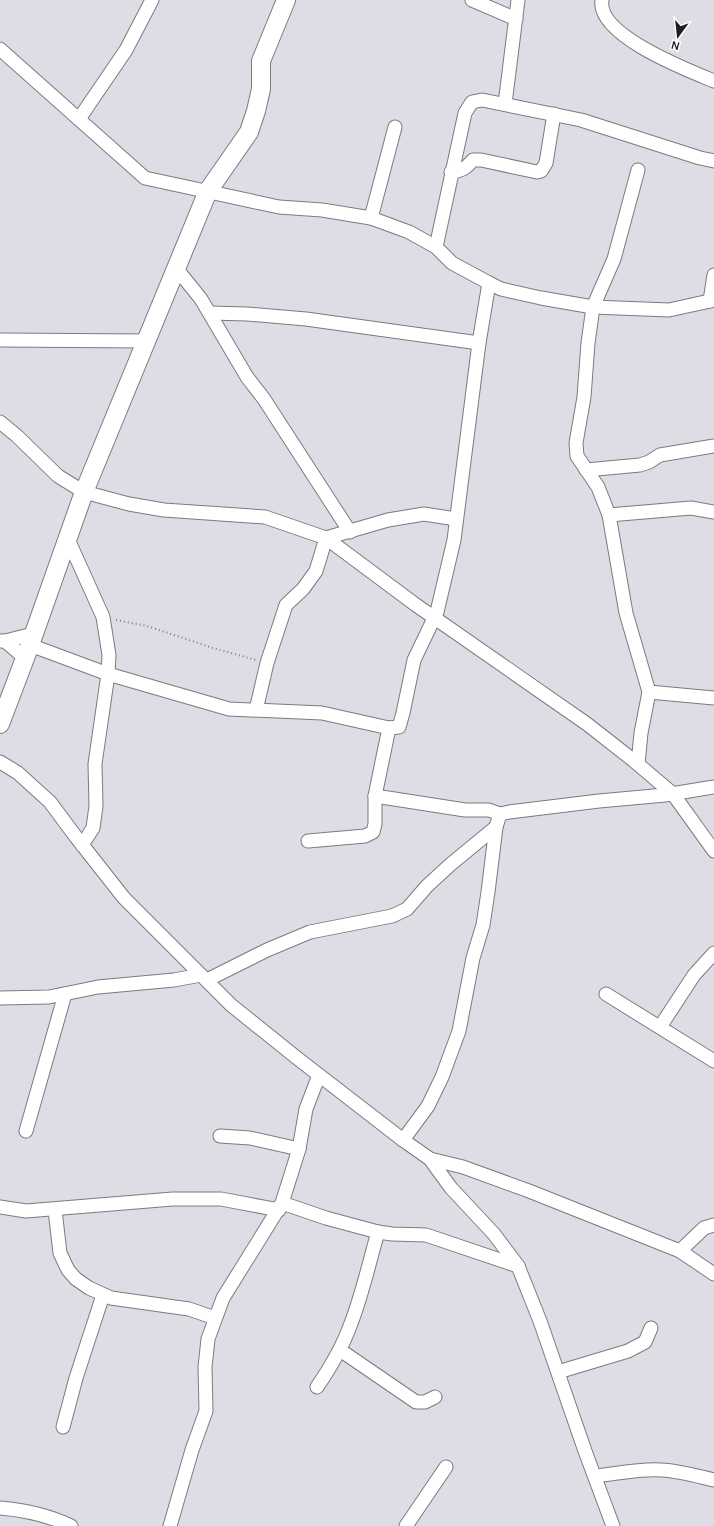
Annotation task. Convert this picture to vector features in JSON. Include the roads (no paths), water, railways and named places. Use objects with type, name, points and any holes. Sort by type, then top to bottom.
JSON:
[{"type":"street","points":[[79,119],[126,50],[152,0]]},
{"type":"street","points":[[0,724],[84,492],[176,268],[208,192],[248,132],[256,112],[260,89],[261,61],[286,0]]},
{"type":"street","points":[[472,0],[516,19]]},
{"type":"street","points":[[505,104],[518,0]]},
{"type":"street","points":[[602,0],[601,7],[604,14],[615,28],[642,48],[675,65],[714,81]]},
{"type":"street","points":[[0,49],[145,178],[279,206],[322,210],[371,218],[409,232],[436,247],[452,262],[502,288],[541,298],[593,307],[669,310],[712,300],[714,275]]},
{"type":"street","points":[[436,247],[451,172],[465,113],[472,102],[482,100],[581,120],[714,161]]},
{"type":"street","points":[[451,172],[460,171],[467,167],[473,160],[481,160],[537,172],[541,171],[546,163],[554,114]]},
{"type":"street","points":[[371,218],[395,127]]},
{"type":"street","points":[[638,170],[614,260],[593,307],[588,343],[584,397],[576,443],[577,456],[598,487],[609,515],[626,613],[649,692],[638,764]]},
{"type":"street","points":[[176,268],[201,299],[247,377],[264,400],[350,532]]},
{"type":"street","points":[[3,641],[29,646],[108,674],[229,710],[322,713],[389,728],[399,727],[414,660],[435,618],[454,540],[479,343],[490,283]]},
{"type":"street","points":[[210,313],[306,318],[479,343]]},
{"type":"street","points":[[0,340],[146,341]]},
{"type":"street","points":[[0,422],[17,436],[58,476],[84,492],[129,504],[164,510],[265,517],[326,538],[435,618],[587,724],[638,764],[674,794],[714,852]]},
{"type":"street","points":[[586,470],[640,465],[649,462],[660,455],[714,446]]},
{"type":"street","points":[[609,515],[691,508],[714,512]]},
{"type":"street","points":[[326,538],[388,520],[424,514],[456,519]]},
{"type":"street","points":[[67,538],[103,617],[109,654],[108,674],[95,764],[96,806],[93,828],[82,845]]},
{"type":"street","points":[[256,710],[267,663],[286,605],[303,589],[316,571],[326,538]]},
{"type":"street","points":[[3,641],[29,646]]},
{"type":"street","points":[[649,692],[714,698]]},
{"type":"street","points":[[308,841],[366,836],[373,832],[375,824],[375,796],[389,728]]},
{"type":"street","points":[[0,762],[18,773],[50,802],[124,898],[231,1005],[319,1075],[430,1159],[451,1188],[494,1234],[518,1266],[540,1321],[613,1526]]},
{"type":"street","points":[[0,998],[49,997],[98,987],[204,978],[310,932],[392,916],[408,909],[432,881],[509,812],[674,794],[714,787]]},
{"type":"street","points":[[375,796],[465,810],[489,810],[498,821],[483,925],[473,958],[459,1031],[442,1077],[428,1106],[404,1140]]},
{"type":"street","points":[[660,1028],[694,975],[714,953]]},
{"type":"street","points":[[26,1131],[65,994]]},
{"type":"street","points":[[606,994],[714,1061]]},
{"type":"street","points":[[170,1526],[192,1450],[206,1411],[206,1353],[208,1339],[223,1298],[280,1206],[298,1149],[306,1109],[319,1075]]},
{"type":"street","points":[[220,1136],[250,1138],[298,1149]]},
{"type":"street","points":[[430,1159],[463,1167],[529,1191],[680,1251],[714,1274]]},
{"type":"street","points":[[0,1207],[26,1211],[56,1210],[173,1198],[220,1199],[280,1206],[378,1232],[426,1235],[518,1266]]},
{"type":"street","points":[[56,1210],[60,1253],[68,1270],[76,1279],[89,1288],[111,1298],[189,1309],[215,1318]]},
{"type":"street","points":[[680,1251],[704,1228],[714,1225]]},
{"type":"street","points":[[317,1387],[340,1350],[351,1324],[378,1232]]},
{"type":"street","points":[[63,1427],[76,1378],[103,1295]]},
{"type":"street","points":[[558,1372],[628,1351],[644,1342],[651,1328]]},
{"type":"street","points":[[340,1350],[416,1402],[425,1402],[435,1397]]},
{"type":"street","points":[[406,1526],[446,1467]]},
{"type":"street","points":[[594,1476],[642,1470],[662,1470],[684,1473],[714,1480]]},
{"type":"street","points":[[0,1508],[53,1519],[71,1526]]}]
